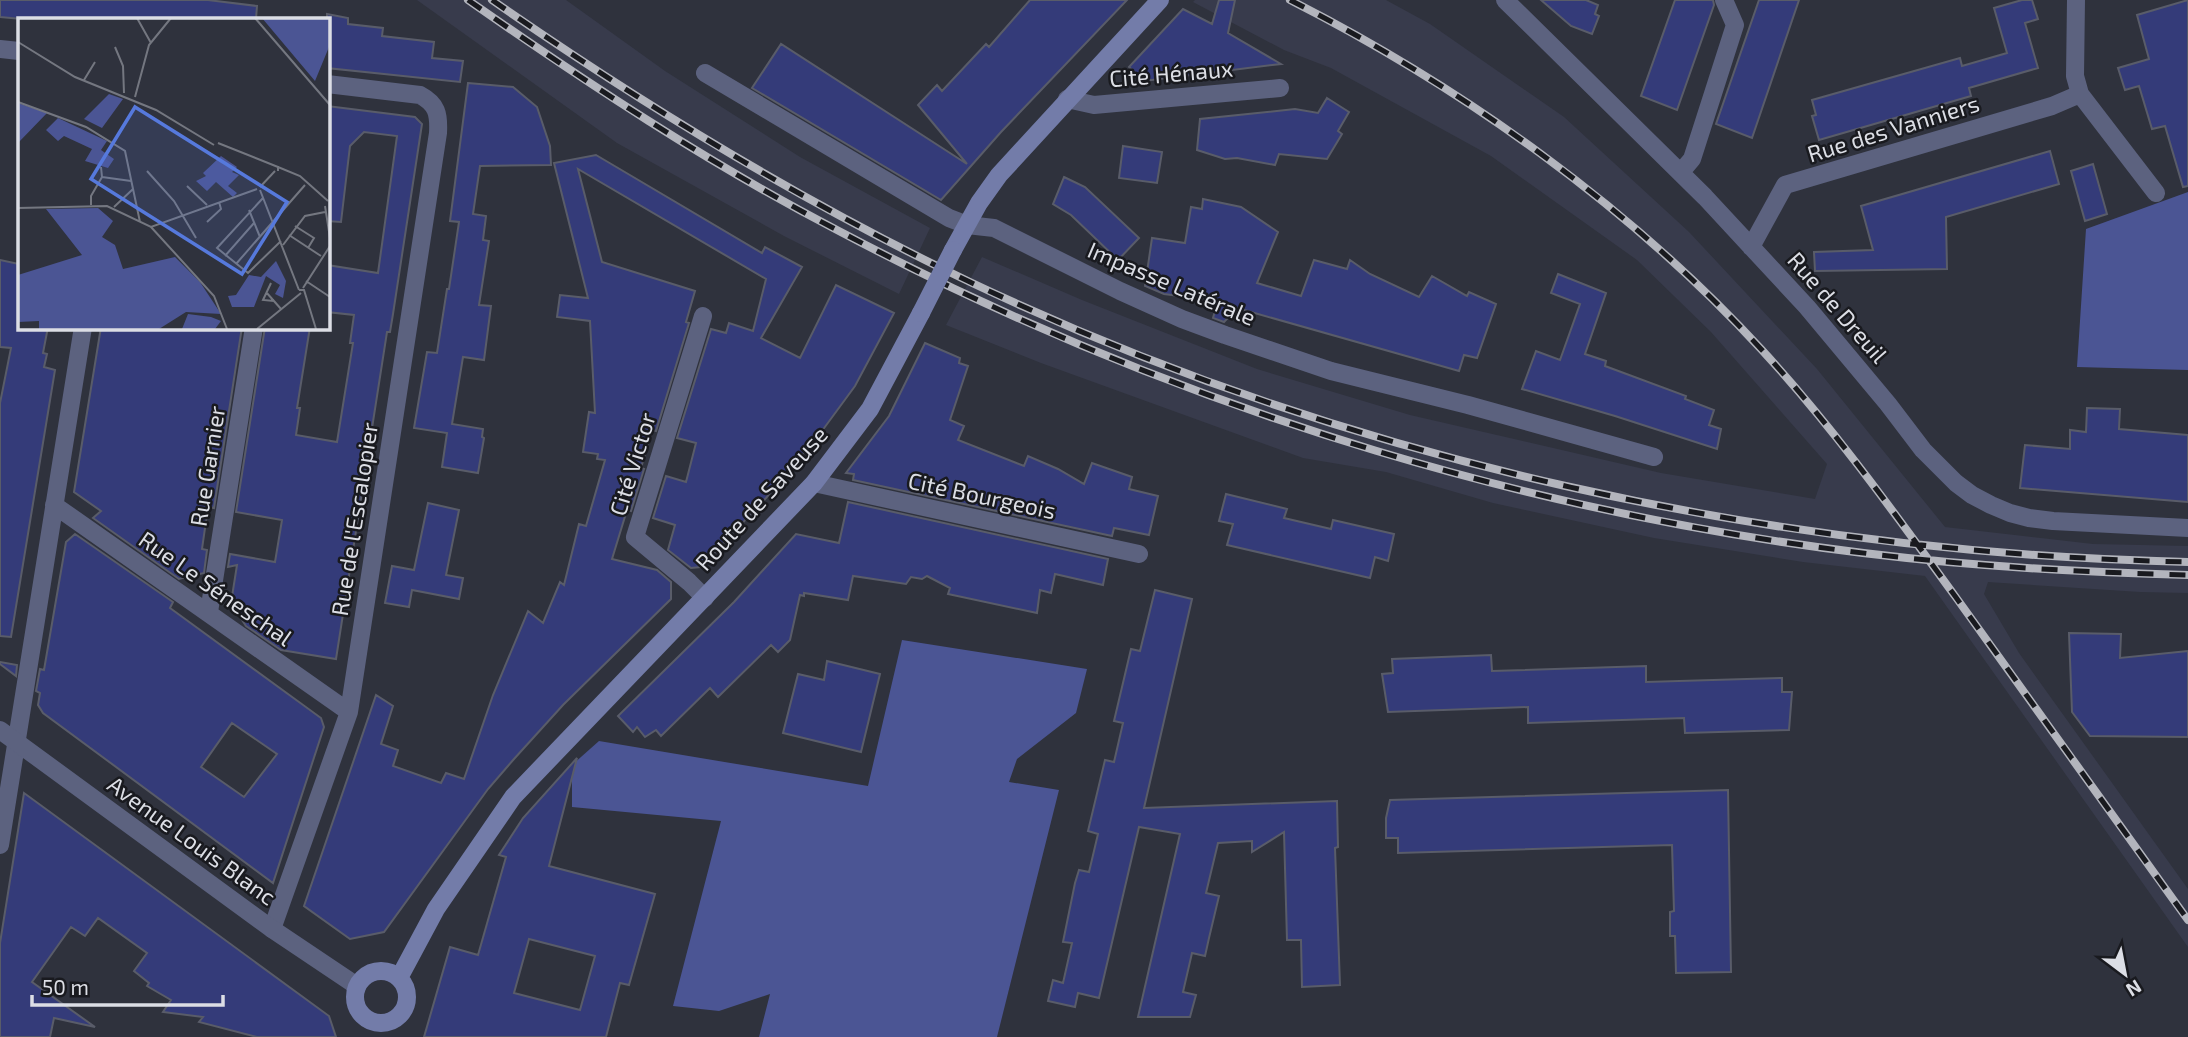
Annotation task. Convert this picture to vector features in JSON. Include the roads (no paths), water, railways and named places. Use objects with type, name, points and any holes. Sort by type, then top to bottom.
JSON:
[{"type":"main road","name":"Route de Saveuse","points":[[399,978],[436,909],[513,797],[814,483],[870,409],[953,250],[999,175],[1160,0]]},
{"type":"main road","points":[[380,970],[399,978],[407,992],[404,1010],[378,1030],[360,1013],[355,1001],[357,986],[370,973],[380,970]]},
{"type":"street","name":"Rue de Dreuil","points":[[1505,0],[1681,172],[1815,316],[1931,459],[1972,495],[2010,513],[2053,521],[2188,528]]},
{"type":"street","points":[[1681,172],[1692,159],[1735,25],[1724,0]]},
{"type":"street","points":[[2076,0],[2075,76],[2080,94],[2156,193]]},
{"type":"street","points":[[0,49],[18,51]]},
{"type":"street","name":"Impasse Latérale","points":[[705,73],[949,218],[967,225],[994,228],[1182,319],[1331,371],[1468,405],[1654,457]]},
{"type":"street","name":"Rue de l'Escalopier","points":[[272,929],[349,712],[439,133],[439,116],[435,107],[430,100],[420,95],[329,84]]},
{"type":"street","name":"Cité Hénaux","points":[[1067,99],[1094,105],[1280,88]]},
{"type":"street","name":"Rue des Vanniers","points":[[1751,247],[1786,186],[2052,106],[2080,94]]},
{"type":"street","name":"Cité Victor","points":[[703,316],[635,537],[705,598]]},
{"type":"street","points":[[0,845],[83,329]]},
{"type":"street","name":"Rue Garnier","points":[[209,612],[254,329]]},
{"type":"street","name":"Cité Bourgeois","points":[[814,483],[1139,554]]},
{"type":"street","name":"Rue Le Séneschal","points":[[54,505],[349,712]]},
{"type":"street","name":"Avenue Louis Blanc","points":[[0,730],[272,929],[357,986]]},
{"type":"railway","points":[[468,0],[649,121],[837,230],[967,295],[1101,353],[1237,405],[1376,451],[1517,489],[1660,521],[1803,545],[1948,562],[2188,575]]},
{"type":"railway","points":[[492,0],[666,115],[846,219],[970,282],[1114,345],[1261,400],[1411,447],[1564,486],[1719,517],[1875,540],[2032,555],[2188,562]]},
{"type":"railway","points":[[1290,0],[1418,72],[1541,154],[1600,199],[1656,247],[1761,349],[1813,408],[1861,470],[2188,920]]}]
